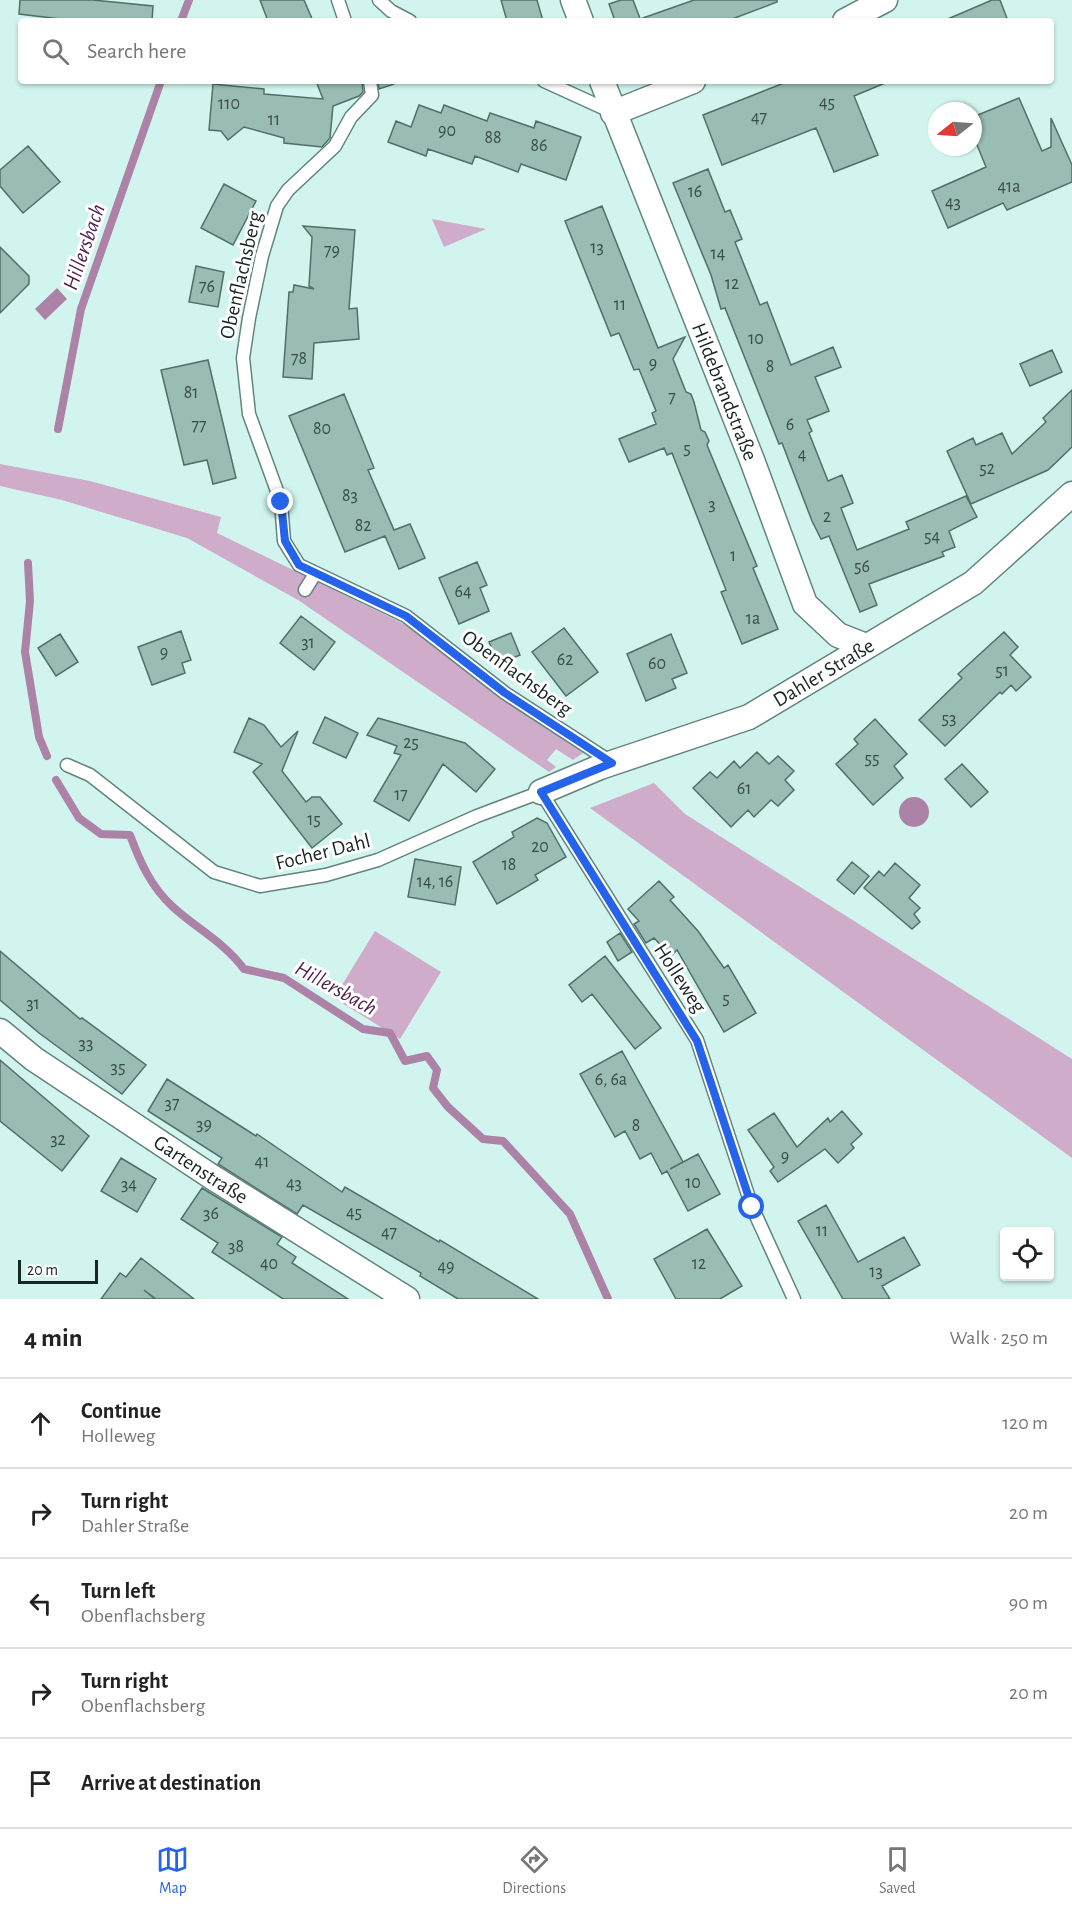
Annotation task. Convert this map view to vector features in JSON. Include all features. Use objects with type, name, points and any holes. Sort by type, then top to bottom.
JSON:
[{"type":"street","points":[[573,0],[580,18]]},
{"type":"street","points":[[851,18],[885,0]]},
{"type":"street","name":"Hildebrandstraße","points":[[603,84],[752,460],[806,604],[838,635],[866,646]]},
{"type":"street","points":[[614,112],[685,84]]},
{"type":"street","name":"Dahler Straße","points":[[541,792],[612,763],[749,717],[973,583],[1072,494]]},
{"type":"street","name":"Gartenstraße","points":[[0,1031],[34,1059],[173,1151],[407,1299]]},
{"type":"lane","points":[[338,0],[344,18]]},
{"type":"lane","points":[[379,0],[391,5],[406,18]]},
{"type":"lane","name":"Obenflachsberg","points":[[370,84],[372,95],[351,117],[335,146],[288,190],[277,206],[262,256],[243,358],[249,414],[281,502],[285,541],[299,565],[406,616],[505,693],[612,763]]},
{"type":"lane","points":[[551,84],[614,112]]},
{"type":"lane","points":[[305,590],[315,574]]},
{"type":"lane","name":"Focher Dahl","points":[[67,765],[90,775],[214,872],[260,886],[281,885],[378,860],[477,816],[541,792]]},
{"type":"lane","name":"Holleweg","points":[[541,792],[697,1041],[752,1207],[794,1299]]},
{"type":"shaded area","points":[[432,219],[486,229],[444,247]]},
{"type":"shaded area","points":[[57,288],[67,299],[45,320],[35,309]]},
{"type":"shaded area","points":[[0,464],[90,481],[221,517],[217,533],[406,625],[583,753],[573,760],[556,749],[547,760],[556,767],[549,772],[298,600],[187,538],[62,500],[0,486]]},
{"type":"shaded area","points":[[654,783],[685,814],[1072,1059],[1072,1158],[590,808]]},
{"type":"shaded area","points":[[914,797],[924,802],[929,812],[924,822],[914,827],[904,822],[899,812],[904,802]]},
{"type":"shaded area","points":[[375,931],[441,972],[400,1039],[334,998]]},
{"type":"building","points":[[20,0],[93,0],[153,6],[152,18],[52,18],[19,14]]},
{"type":"building","points":[[260,0],[304,0],[312,18],[267,18]]},
{"type":"building","points":[[501,0],[537,0],[542,18],[506,18]]},
{"type":"building","points":[[621,0],[633,0],[640,18],[614,18],[609,4]]},
{"type":"building","points":[[694,0],[777,0],[777,2],[735,18],[643,18]]},
{"type":"building","points":[[992,0],[1000,0],[1007,18],[950,18]]},
{"type":"building","points":[[213,84],[264,89],[264,94],[323,99],[317,84],[362,84],[363,92],[359,96],[333,106],[330,138],[322,147],[284,143],[284,138],[244,127],[228,140],[221,131],[209,130]]},
{"type":"building","points":[[378,84],[394,84],[379,89]]},
{"type":"building","points":[[781,84],[883,84],[854,96],[878,155],[834,172],[816,128],[722,165],[703,115]]},
{"type":"building","points":[[1019,98],[1042,151],[1051,147],[1051,118],[1072,165],[1072,182],[1007,210],[1003,203],[948,228],[932,191],[986,167],[982,156],[982,113]]},
{"type":"building","points":[[419,105],[441,113],[444,105],[487,121],[490,113],[534,128],[536,121],[581,137],[566,180],[521,164],[518,172],[475,156],[472,164],[428,149],[426,156],[388,142],[396,121],[411,127]]},
{"type":"building","points":[[28,146],[60,182],[23,213],[0,186],[0,170]]},
{"type":"building","points":[[708,169],[725,212],[730,210],[742,239],[735,242],[760,305],[767,302],[791,365],[833,347],[841,367],[815,377],[829,411],[807,420],[812,431],[809,433],[828,481],[842,475],[853,503],[841,508],[857,550],[909,529],[906,522],[966,496],[977,517],[949,531],[955,547],[942,552],[944,556],[869,584],[877,605],[860,612],[829,536],[821,539],[812,521],[725,308],[721,309],[711,275],[673,183]]},
{"type":"building","points":[[224,184],[256,201],[233,245],[201,228]]},
{"type":"building","points":[[602,206],[658,348],[685,337],[673,359],[686,392],[691,394],[701,430],[705,432],[709,441],[707,445],[757,566],[753,568],[778,629],[742,644],[721,592],[726,590],[672,453],[667,455],[664,448],[629,462],[619,439],[656,424],[652,413],[656,411],[639,369],[634,370],[619,333],[611,336],[565,221]]},
{"type":"building","points":[[303,226],[355,230],[349,309],[357,308],[359,339],[314,343],[312,379],[283,377],[289,292],[293,292],[294,285],[314,289],[309,286],[312,237]]},
{"type":"building","points":[[0,247],[29,276],[29,284],[0,313]]},
{"type":"building","points":[[196,266],[224,272],[218,307],[189,302]]},
{"type":"building","points":[[1052,350],[1062,372],[1030,386],[1020,364]]},
{"type":"building","points":[[208,360],[236,478],[213,484],[207,460],[184,465],[161,370]]},
{"type":"building","points":[[1072,390],[1072,447],[1048,470],[971,504],[947,451],[973,438],[976,445],[1002,433],[1012,454],[1046,422],[1043,418]]},
{"type":"building","points":[[344,394],[374,468],[368,470],[394,530],[410,524],[425,558],[399,569],[385,536],[345,552],[289,416]]},
{"type":"building","points":[[477,562],[487,585],[480,588],[489,611],[459,624],[439,578]]},
{"type":"building","points":[[301,616],[335,642],[314,670],[280,643]]},
{"type":"building","points":[[564,628],[598,672],[566,696],[532,652]]},
{"type":"building","points":[[181,631],[191,660],[182,663],[185,673],[152,685],[138,647]]},
{"type":"building","points":[[1004,632],[1018,647],[1010,655],[1031,677],[1016,691],[1011,685],[1002,694],[1000,692],[945,746],[919,720],[962,678],[958,674]]},
{"type":"building","points":[[511,633],[520,655],[498,664],[489,642]]},
{"type":"building","points":[[60,634],[78,662],[56,676],[38,648]]},
{"type":"building","points":[[671,634],[687,673],[672,679],[676,688],[646,701],[627,654]]},
{"type":"building","points":[[325,717],[358,733],[346,758],[313,743]]},
{"type":"building","points":[[249,718],[264,725],[281,747],[298,731],[282,771],[306,802],[312,797],[320,797],[342,824],[312,848],[253,772],[262,764],[234,752]]},
{"type":"building","points":[[378,718],[465,743],[495,769],[476,792],[443,764],[409,821],[374,801],[401,755],[394,753],[397,746],[367,735]]},
{"type":"building","points":[[875,719],[907,754],[894,766],[903,778],[873,805],[836,764],[858,744],[854,739]]},
{"type":"building","points":[[757,752],[769,764],[778,756],[794,771],[785,780],[794,790],[778,806],[771,800],[754,817],[748,810],[731,827],[693,788],[710,772],[717,778],[734,761],[740,768]]},
{"type":"building","points":[[962,764],[988,792],[971,807],[945,779]]},
{"type":"building","points":[[537,818],[547,823],[566,857],[535,875],[538,880],[497,904],[473,862],[514,837],[512,832]]},
{"type":"building","points":[[415,859],[461,867],[455,905],[408,897]]},
{"type":"building","points":[[852,862],[869,876],[854,894],[837,880]]},
{"type":"building","points":[[895,863],[920,885],[909,898],[920,908],[914,914],[920,922],[912,929],[864,888],[879,871],[884,876]]},
{"type":"building","points":[[659,881],[674,897],[670,900],[698,931],[724,968],[728,965],[756,1013],[724,1032],[677,950],[671,956],[654,938],[646,943],[634,924],[639,921],[628,909]]},
{"type":"building","points":[[620,933],[632,952],[618,961],[607,942]]},
{"type":"building","points":[[0,951],[80,1019],[82,1018],[146,1065],[122,1094],[39,1033],[0,1000]]},
{"type":"building","points":[[605,956],[661,1028],[635,1049],[592,994],[582,1002],[569,985]]},
{"type":"building","points":[[622,1051],[683,1162],[670,1169],[698,1154],[720,1194],[688,1211],[667,1171],[662,1174],[651,1153],[640,1159],[625,1131],[615,1137],[580,1074]]},
{"type":"building","points":[[0,1060],[89,1136],[62,1171],[0,1121]]},
{"type":"building","points":[[167,1079],[256,1136],[257,1134],[342,1192],[345,1187],[439,1242],[440,1240],[538,1299],[458,1299],[420,1276],[421,1273],[303,1205],[297,1214],[218,1164],[222,1158],[148,1111]]},
{"type":"building","points":[[842,1111],[862,1134],[851,1144],[854,1148],[838,1163],[825,1149],[778,1182],[770,1171],[774,1167],[748,1130],[774,1113],[797,1147],[828,1118],[830,1122]]},
{"type":"building","points":[[121,1158],[156,1179],[137,1212],[101,1191]]},
{"type":"building","points":[[202,1188],[282,1237],[277,1244],[296,1257],[292,1263],[348,1299],[283,1299],[212,1252],[218,1243],[181,1219]]},
{"type":"building","points":[[826,1205],[858,1262],[904,1237],[920,1265],[882,1286],[890,1299],[843,1299],[798,1221]]},
{"type":"building","points":[[707,1229],[742,1286],[720,1299],[676,1299],[654,1259]]},
{"type":"building","points":[[141,1258],[194,1299],[156,1299],[144,1290],[155,1299],[101,1299],[120,1273],[126,1277]]},
{"type":"waterway","name":"Hillersbach","points":[[182,18],[189,0]]},
{"type":"waterway","name":"Hillersbach","points":[[58,429],[81,309],[160,84]]},
{"type":"waterway","name":"Hillersbach","points":[[28,563],[30,601],[25,652],[39,737],[47,756]]},
{"type":"waterway","name":"Hillersbach","points":[[56,780],[79,818],[101,834],[130,835],[147,874],[158,891],[182,915],[228,951],[244,969],[284,978],[363,1029],[390,1033],[405,1061],[427,1056],[437,1070],[433,1088],[448,1107],[483,1139],[503,1141],[570,1214],[608,1299]]},
{"type":"route","points":[[281,502],[285,541],[299,565],[406,616],[505,693],[612,763],[541,792],[697,1041],[706,1062],[752,1207]]}]
